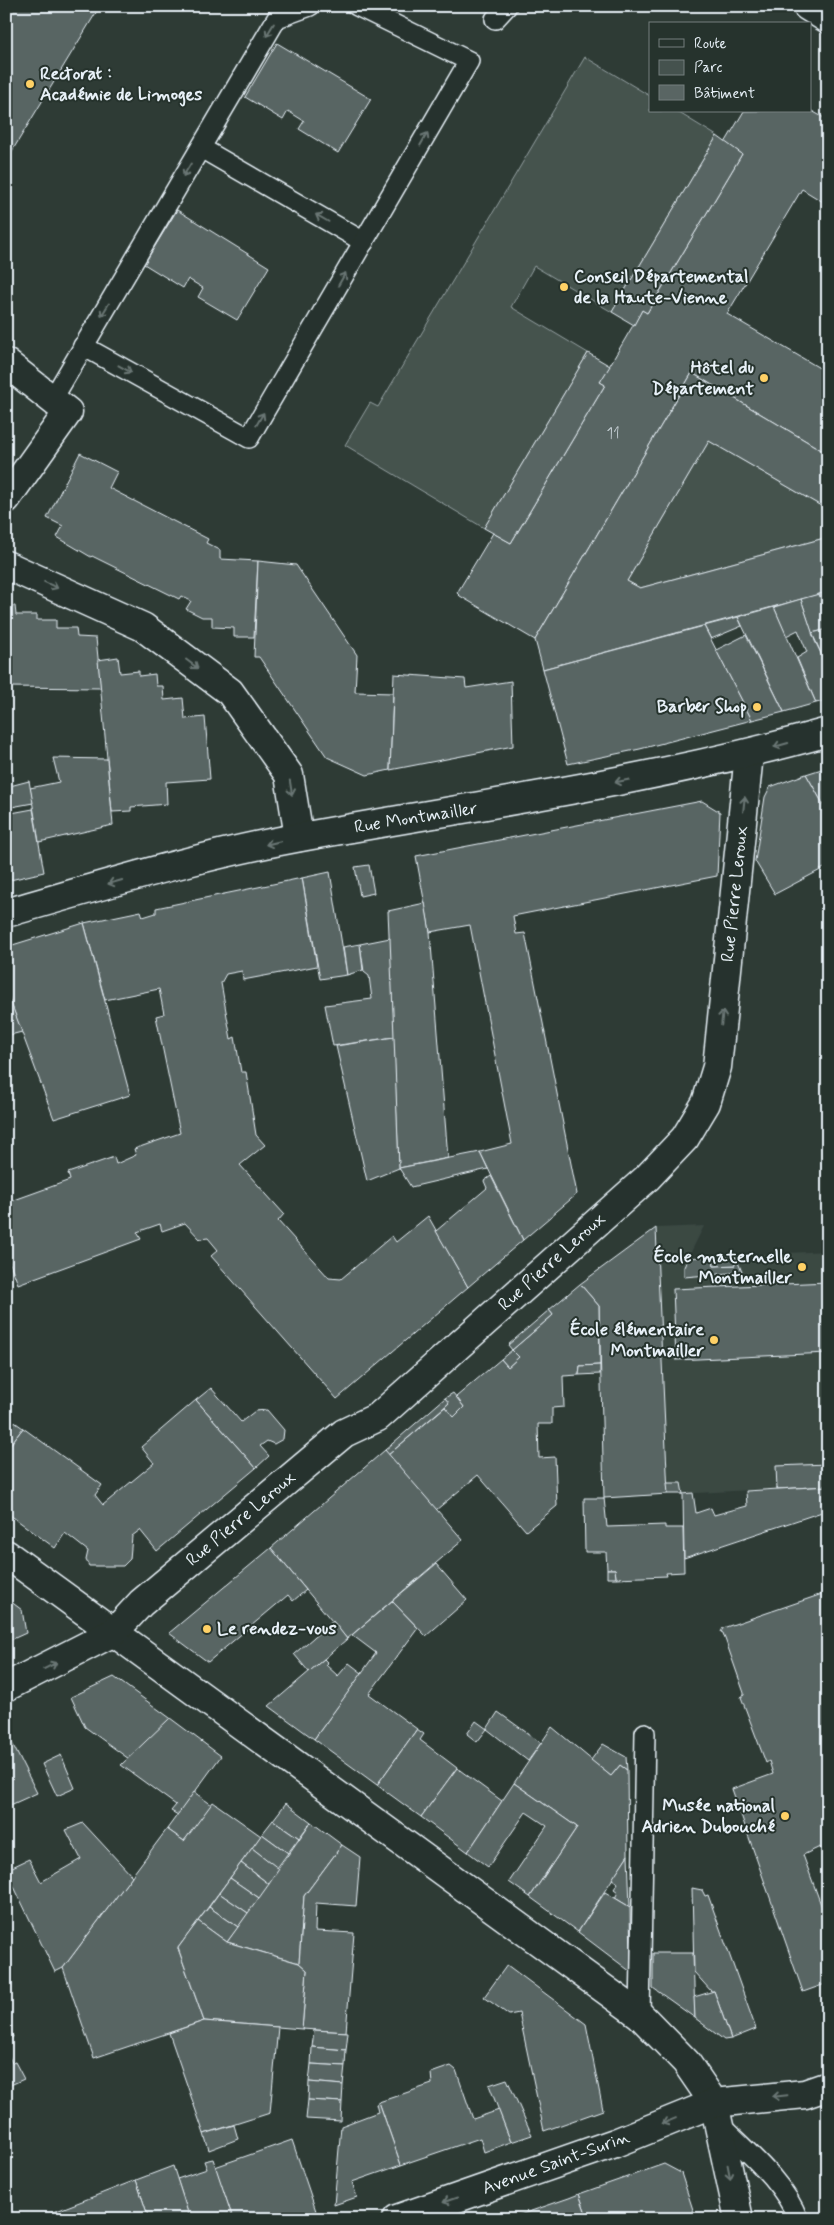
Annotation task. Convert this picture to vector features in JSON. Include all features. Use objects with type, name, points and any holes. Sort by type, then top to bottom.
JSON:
[{"type":"street","points":[[806,6],[828,19]]},
{"type":"street","points":[[6,363],[60,406],[6,499]]},
{"type":"street","points":[[6,565],[143,627],[230,692],[289,775],[299,837]]},
{"type":"street","name":"Rue Montmailler","points":[[6,913],[178,864],[299,837],[546,796],[749,754],[828,732]]},
{"type":"street","name":"Rue Pierre Leroux","points":[[114,1632],[141,1603],[344,1433],[378,1417],[647,1178],[685,1138],[706,1103],[718,1067],[749,754]]},
{"type":"street","points":[[6,1554],[640,2015],[686,2062],[717,2114],[739,2219]]},
{"type":"street","points":[[6,1687],[114,1632]]},
{"type":"street","name":"Avenue Saint-Surin","points":[[400,2218],[615,2143],[717,2114],[805,2094],[828,2086]]},
{"type":"lane","points":[[60,406],[82,346],[277,18],[310,6]]},
{"type":"lane","points":[[82,346],[249,438],[469,61],[357,6]]},
{"type":"lane","points":[[201,148],[364,242]]},
{"type":"lane","points":[[640,2015],[645,1733]]},
{"type":"lane","points":[[717,2114],[793,2205],[798,2219]]},
{"type":"shaded area","name":"École élémentaire Montmailler","points":[[704,1226],[688,1258],[828,1251],[828,1486],[604,1498],[599,1306],[580,1284],[656,1228]]},
{"type":"green space","points":[[585,57],[649,95],[649,112],[678,112],[717,136],[612,312],[534,266],[511,307],[588,353],[484,528],[345,445],[370,403],[378,407]]},
{"type":"green space","points":[[709,441],[828,510],[828,537],[640,588],[627,581]]},
{"type":"building","name":"Rectorat : Académie de Limoges","points":[[6,6],[100,6],[6,161]]},
{"type":"building","points":[[277,43],[371,99],[338,153],[299,129],[304,121],[288,111],[283,120],[245,97]]},
{"type":"building","name":"Hôtel du Département","points":[[812,111],[828,120],[828,205],[802,189],[727,314],[828,373],[828,454],[692,373],[535,640],[457,593],[493,533],[511,543],[605,385],[600,382],[642,310],[647,313],[742,154],[725,143],[743,112]]},
{"type":"building","points":[[717,136],[742,154],[647,313],[642,310],[634,325],[612,312]]},
{"type":"building","points":[[177,210],[269,267],[237,320],[198,297],[203,288],[188,279],[183,288],[144,264]]},
{"type":"building","points":[[588,353],[610,366],[600,382],[605,385],[511,543],[484,528]]},
{"type":"building","points":[[692,373],[828,454],[828,510],[709,441],[627,581],[640,588],[828,537],[828,592],[543,669],[535,640]]},
{"type":"building","points":[[80,453],[117,472],[109,488],[208,539],[206,543],[220,550],[220,559],[258,561],[254,637],[234,637],[234,628],[212,627],[212,617],[202,617],[186,609],[191,601],[181,596],[179,599],[91,557],[57,537],[63,526],[47,518]]},
{"type":"building","points":[[258,561],[296,565],[357,655],[355,692],[393,693],[390,770],[367,775],[327,757],[259,657],[254,657]]},
{"type":"building","points":[[828,592],[828,620],[819,594]]},
{"type":"building","points":[[819,594],[828,620],[828,629],[812,633],[801,599]]},
{"type":"building","points":[[801,599],[815,641],[828,668],[828,700],[816,703],[797,658],[807,652],[798,630],[786,636],[774,607]]},
{"type":"building","points":[[6,606],[15,606],[16,615],[37,615],[37,620],[56,620],[56,628],[76,628],[77,637],[96,638],[101,688],[6,687]]},
{"type":"building","points":[[774,607],[816,703],[784,712],[738,617]]},
{"type":"building","points":[[738,617],[742,626],[711,639],[704,626]]},
{"type":"building","points":[[704,626],[752,720],[640,749],[568,764],[543,669]]},
{"type":"building","points":[[828,629],[828,668],[812,633]]},
{"type":"building","points":[[746,635],[784,712],[752,720],[716,650]]},
{"type":"building","points":[[118,657],[120,673],[139,671],[139,676],[155,674],[156,686],[163,686],[164,700],[183,698],[185,719],[205,717],[210,779],[166,782],[167,804],[131,807],[131,811],[112,812],[98,660]]},
{"type":"building","points":[[394,674],[465,679],[466,688],[511,681],[513,746],[390,770]]},
{"type":"building","points":[[53,758],[107,759],[113,825],[39,842],[30,788],[59,782]]},
{"type":"building","points":[[828,767],[828,813],[806,774]]},
{"type":"building","points":[[806,774],[828,813],[828,866],[775,894],[755,861],[765,797],[770,787]]},
{"type":"building","points":[[29,781],[33,803],[6,808],[6,787]]},
{"type":"building","points":[[702,801],[720,812],[717,876],[513,916],[516,934],[525,933],[577,1194],[523,1240],[480,1152],[512,1144],[470,925],[430,932],[416,856]]},
{"type":"building","points":[[33,809],[44,872],[6,881],[6,814]]},
{"type":"building","points":[[369,865],[374,893],[360,896],[355,867]]},
{"type":"building","points":[[330,872],[347,975],[320,979],[302,878]]},
{"type":"building","points":[[302,878],[317,966],[243,980],[242,971],[226,974],[221,983],[231,1039],[235,1037],[241,1072],[246,1072],[256,1135],[265,1145],[240,1165],[284,1214],[278,1221],[329,1278],[341,1279],[392,1236],[396,1242],[428,1216],[468,1287],[337,1399],[211,1256],[218,1250],[208,1238],[200,1239],[185,1223],[162,1231],[160,1224],[137,1232],[141,1239],[18,1284],[6,1253],[6,1203],[70,1180],[68,1173],[114,1157],[116,1164],[136,1155],[134,1149],[180,1133],[156,1016],[164,1014],[159,989],[105,1000],[84,923],[141,911],[143,917],[156,913],[156,908]]},
{"type":"building","points":[[425,903],[430,932],[448,1158],[399,1168],[388,911]]},
{"type":"building","points":[[84,923],[130,1095],[54,1119],[6,990],[6,947]]},
{"type":"building","points":[[390,938],[394,1037],[333,1046],[325,1005],[372,999],[369,976],[364,972],[360,944]]},
{"type":"building","points":[[360,944],[363,970],[347,975],[343,947]]},
{"type":"building","points":[[6,990],[22,1032],[6,1036]]},
{"type":"building","points":[[394,1037],[399,1168],[367,1181],[336,1046]]},
{"type":"building","points":[[480,1152],[488,1169],[411,1187],[399,1168]]},
{"type":"building","points":[[491,1176],[523,1240],[468,1287],[436,1231],[487,1188],[484,1181]]},
{"type":"building","points":[[656,1228],[668,1494],[604,1498],[599,1306],[580,1284]]},
{"type":"building","points":[[735,1255],[742,1272],[684,1277],[684,1267],[688,1258],[713,1256],[714,1266],[735,1265]]},
{"type":"building","points":[[735,1255],[735,1265],[714,1266],[713,1256]]},
{"type":"building","points":[[828,1282],[828,1353],[676,1360],[673,1289]]},
{"type":"building","points":[[580,1284],[599,1306],[600,1365],[580,1366],[579,1375],[563,1376],[564,1407],[552,1408],[552,1424],[538,1424],[539,1458],[555,1457],[557,1506],[526,1531],[478,1475],[436,1510],[388,1455],[445,1407],[454,1417],[464,1407],[456,1397],[501,1359],[508,1367],[519,1357],[512,1350],[553,1315],[549,1310]]},
{"type":"building","points":[[549,1310],[553,1315],[512,1350],[508,1345]]},
{"type":"building","points":[[512,1350],[519,1357],[508,1367],[501,1359]]},
{"type":"building","points":[[600,1365],[600,1374],[579,1375],[580,1366]]},
{"type":"building","points":[[211,1388],[241,1422],[255,1411],[267,1410],[284,1430],[283,1439],[274,1444],[267,1441],[260,1446],[269,1456],[256,1468],[196,1400]]},
{"type":"building","points":[[453,1393],[464,1407],[454,1417],[445,1407],[449,1403],[445,1398]]},
{"type":"building","points":[[445,1398],[449,1403],[388,1455],[385,1450]]},
{"type":"building","points":[[196,1400],[256,1468],[157,1551],[140,1530],[132,1536],[130,1559],[123,1566],[89,1566],[86,1560],[88,1551],[65,1533],[55,1548],[6,1512],[6,1450],[23,1428],[102,1485],[95,1495],[103,1505],[154,1463],[141,1447]]},
{"type":"building","points":[[6,1416],[23,1428],[6,1450]]},
{"type":"building","points":[[385,1450],[463,1540],[347,1639],[271,1548]]},
{"type":"building","points":[[828,1464],[828,1486],[777,1489],[776,1466]]},
{"type":"building","points":[[667,1483],[681,1483],[683,1494],[668,1494]]},
{"type":"building","points":[[828,1486],[828,1510],[684,1558],[683,1494],[693,1493],[696,1513],[711,1508],[714,1515],[747,1506],[746,1491]]},
{"type":"building","points":[[584,1498],[604,1498],[607,1527],[665,1525],[665,1528],[683,1528],[684,1572],[666,1573],[667,1576],[616,1578],[615,1569],[607,1569],[606,1552],[585,1552]]},
{"type":"building","points":[[271,1548],[306,1590],[293,1601],[288,1595],[208,1662],[169,1633]]},
{"type":"building","points":[[436,1564],[467,1600],[426,1636],[392,1601]]},
{"type":"building","points":[[607,1569],[615,1569],[616,1578],[607,1578]]},
{"type":"building","name":"Musée national Adrien Dubouché","points":[[828,1592],[828,1843],[827,1846],[821,1849],[820,1847],[803,1855],[828,1924],[828,1983],[803,1992],[732,1789],[773,1774],[769,1761],[766,1763],[741,1697],[744,1693],[723,1633],[721,1632],[723,1628]]},
{"type":"building","points":[[6,1598],[22,1610],[26,1633],[6,1642]]},
{"type":"building","points":[[392,1601],[418,1628],[369,1694],[417,1729],[377,1785],[314,1739],[376,1653],[352,1635]]},
{"type":"building","points":[[333,1621],[347,1639],[309,1672],[294,1654]]},
{"type":"building","points":[[324,1659],[328,1663],[326,1665],[338,1676],[349,1663],[362,1673],[314,1739],[269,1706]]},
{"type":"building","points":[[114,1677],[170,1718],[129,1759],[85,1727],[71,1697]]},
{"type":"building","points":[[498,1712],[541,1743],[528,1761],[487,1729]]},
{"type":"building","points":[[170,1718],[221,1756],[178,1815],[171,1811],[176,1805],[121,1765]]},
{"type":"building","points":[[476,1721],[487,1729],[477,1742],[467,1734]]},
{"type":"building","points":[[552,1727],[611,1776],[620,1765],[627,1770],[628,1855],[578,1932],[530,1897],[577,1827],[514,1783]]},
{"type":"building","points":[[417,1729],[424,1734],[420,1740],[457,1768],[421,1817],[377,1785]]},
{"type":"building","points":[[6,1731],[37,1793],[6,1807]]},
{"type":"building","points":[[603,1744],[626,1757],[627,1770],[620,1765],[611,1776],[591,1760]]},
{"type":"building","points":[[61,1755],[75,1788],[57,1796],[42,1764]]},
{"type":"building","points":[[457,1768],[502,1801],[468,1852],[421,1817]]},
{"type":"building","points":[[514,1783],[577,1827],[530,1897],[509,1882],[547,1826],[526,1812],[488,1867],[468,1852]]},
{"type":"building","points":[[194,1792],[212,1805],[184,1841],[167,1829]]},
{"type":"building","points":[[213,1802],[261,1836],[178,1948],[204,2021],[94,2058],[63,1968],[167,1829],[184,1841]]},
{"type":"building","points":[[286,1803],[311,1822],[299,1838],[273,1820]]},
{"type":"building","points":[[273,1820],[299,1838],[288,1853],[262,1834]]},
{"type":"building","points":[[311,1822],[342,1845],[304,1896],[299,1963],[227,1942]]},
{"type":"building","points":[[83,1823],[132,1876],[63,1968],[55,1972],[6,1870],[29,1859],[41,1882],[81,1859],[66,1830]]},
{"type":"building","points":[[262,1834],[288,1853],[277,1868],[252,1848]]},
{"type":"building","points":[[342,1845],[360,1857],[356,1906],[316,1903],[315,1931],[354,1933],[346,2032],[302,2029],[307,1970],[299,1963],[304,1896]]},
{"type":"building","points":[[252,1848],[279,1869],[269,1884],[241,1863]]},
{"type":"building","points":[[628,1855],[630,1907],[615,1898],[618,1892],[614,1889],[618,1883],[612,1879]]},
{"type":"building","points":[[241,1863],[269,1884],[259,1898],[230,1878]]},
{"type":"building","points":[[230,1878],[259,1898],[248,1913],[219,1893]]},
{"type":"building","points":[[692,1888],[702,1890],[705,1896],[708,1895],[756,2029],[731,2039],[714,1991],[711,1991],[694,1972]]},
{"type":"building","points":[[605,1892],[630,1907],[631,1972],[578,1932]]},
{"type":"building","points":[[219,1893],[248,1913],[238,1927],[209,1907]]},
{"type":"building","points":[[209,1907],[238,1927],[227,1942],[198,1921]]},
{"type":"building","points":[[198,1921],[227,1942],[299,1963],[307,1970],[302,2029],[204,2021],[178,1948]]},
{"type":"building","points":[[653,1953],[693,1953],[695,2018],[653,1988]]},
{"type":"building","points":[[507,1965],[586,2024],[603,2110],[544,2131],[519,2013],[509,2015],[484,1997]]},
{"type":"building","points":[[714,1991],[731,2039],[724,2040],[695,2018],[694,1997]]},
{"type":"building","points":[[6,2020],[13,2037],[7,2040],[6,2039]]},
{"type":"building","points":[[204,2021],[278,2027],[270,2113],[204,2134],[169,2033]]},
{"type":"building","points":[[314,2030],[348,2032],[346,2050],[312,2047]]},
{"type":"building","points":[[312,2047],[346,2050],[345,2066],[311,2064]]},
{"type":"building","points":[[6,2050],[12,2063],[15,2062],[24,2079],[6,2087]]},
{"type":"building","points":[[311,2064],[345,2066],[343,2085],[309,2082]]},
{"type":"building","points":[[451,2066],[456,2070],[473,2119],[499,2110],[511,2142],[484,2152],[480,2138],[401,2165],[379,2102],[432,2084],[431,2073]]},
{"type":"building","points":[[507,2079],[532,2135],[511,2142],[489,2085]]},
{"type":"building","points":[[309,2082],[343,2085],[342,2102],[308,2100]]},
{"type":"building","points":[[308,2100],[342,2102],[341,2121],[306,2119]]},
{"type":"building","points":[[379,2102],[401,2165],[352,2182],[357,2197],[334,2205],[341,2126],[378,2112],[376,2104]]},
{"type":"building","points":[[234,2125],[238,2139],[209,2150],[204,2134]]},
{"type":"building","points":[[292,2140],[316,2211],[293,2219],[233,2219],[215,2167]]},
{"type":"building","points":[[213,2159],[233,2219],[190,2219],[177,2179],[207,2169],[204,2161]]},
{"type":"building","points":[[664,2164],[681,2173],[696,2219],[615,2219],[614,2215],[602,2219],[588,2219],[579,2194]]},
{"type":"building","points":[[173,2166],[190,2219],[149,2219],[136,2180]]},
{"type":"building","points":[[136,2180],[149,2219],[36,2219]]},
{"type":"building","points":[[579,2194],[588,2219],[508,2219],[569,2198]]},
{"type":"place","name":"Rectorat : Académie de Limoges","points":[[30,84]]},
{"type":"place","name":"Conseil Départemental de la Haute-Vienne","points":[[564,287]]},
{"type":"place","name":"Hôtel du Département","points":[[764,378]]},
{"type":"place","name":"Barber Shop","points":[[757,707]]},
{"type":"place","name":"École maternelle Montmailler","points":[[802,1267]]},
{"type":"place","name":"École élémentaire Montmailler","points":[[714,1340]]},
{"type":"place","name":"Le rendez-vous","points":[[207,1629]]},
{"type":"place","name":"Musée national Adrien Dubouché","points":[[785,1816]]}]
